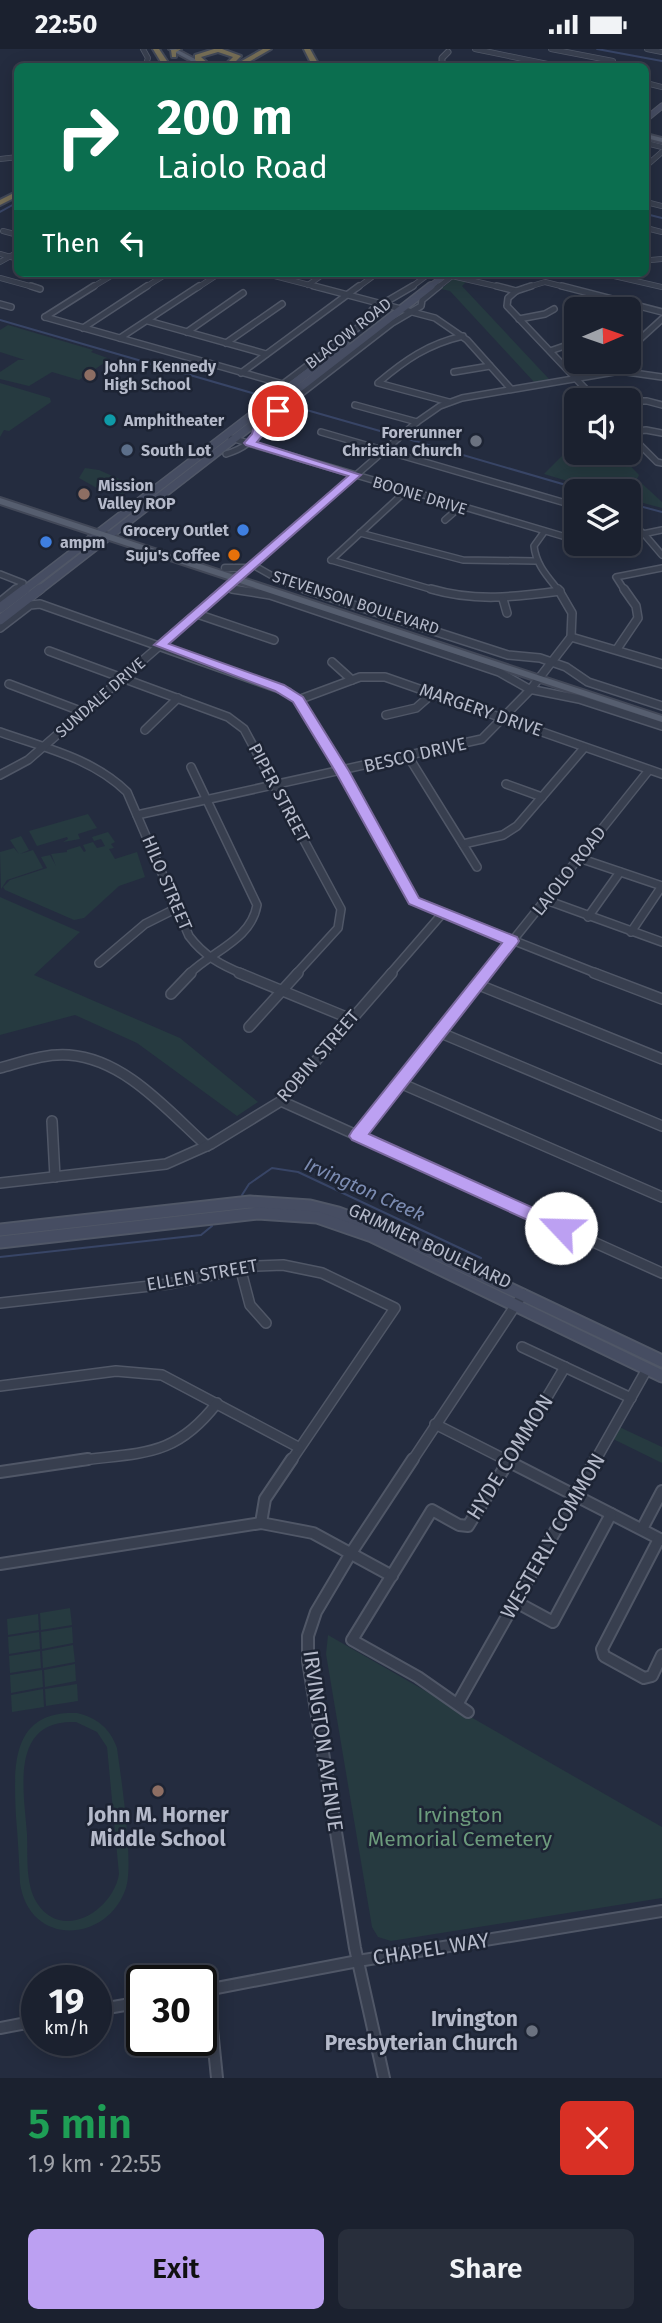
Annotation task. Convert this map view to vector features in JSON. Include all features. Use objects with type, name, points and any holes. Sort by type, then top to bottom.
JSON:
[{"type":"highway","points":[[243,63],[281,49]]},
{"type":"highway","points":[[202,63],[197,56],[218,50],[238,55],[230,63]]},
{"type":"highway","points":[[254,63],[270,51]]},
{"type":"main road","points":[[164,49],[175,51],[200,63]]},
{"type":"main road","points":[[175,51],[191,63]]},
{"type":"main road","name":"BLACOW ROAD","points":[[0,608],[164,493],[235,439],[435,277]]},
{"type":"main road","name":"BLACOW ROAD","points":[[0,620],[177,472],[398,308],[447,277]]},
{"type":"main road","points":[[164,493],[165,487],[177,472]]},
{"type":"main road","name":"STEVENSON BOULEVARD","points":[[0,494],[105,533],[245,572],[662,719]]},
{"type":"main road","name":"STEVENSON BOULEVARD","points":[[0,501],[245,572]]},
{"type":"main road","name":"STEVENSON BOULEVARD","points":[[541,675],[662,708]]},
{"type":"main road","name":"GRIMMER BOULEVARD","points":[[0,1230],[250,1202],[291,1202],[324,1207],[362,1220],[519,1299],[662,1376]]},
{"type":"main road","name":"GRIMMER BOULEVARD","points":[[0,1242],[241,1214],[301,1214],[349,1226],[662,1361]]},
{"type":"street","points":[[475,49],[543,63]]},
{"type":"street","points":[[494,53],[500,49]]},
{"type":"street","points":[[551,49],[613,61],[611,63]]},
{"type":"street","points":[[647,49],[662,52]]},
{"type":"street","points":[[655,204],[662,198]]},
{"type":"street","points":[[649,203],[662,206]]},
{"type":"street","points":[[3,231],[14,234]]},
{"type":"street","points":[[0,254],[14,258]]},
{"type":"street","points":[[0,262],[14,254]]},
{"type":"street","points":[[651,260],[662,259]]},
{"type":"street","points":[[110,277],[45,317],[241,373],[372,277]]},
{"type":"street","points":[[83,328],[162,277]]},
{"type":"street","points":[[120,338],[214,277]]},
{"type":"street","points":[[281,277],[449,324],[511,389]]},
{"type":"street","points":[[308,285],[319,277]]},
{"type":"street","name":"BLACOW ROAD","points":[[241,373],[284,384],[372,317],[372,310],[403,294],[425,277]]},
{"type":"street","name":"BLACOW ROAD","points":[[226,454],[250,443],[257,435],[259,426],[392,323],[414,313],[421,306],[422,300],[449,277]]},
{"type":"street","points":[[463,277],[516,291]]},
{"type":"street","points":[[618,277],[662,287]]},
{"type":"street","points":[[0,278],[40,289]]},
{"type":"street","points":[[585,388],[506,303],[516,291],[539,282],[602,297]]},
{"type":"street","points":[[187,332],[243,293]]},
{"type":"street","points":[[0,304],[11,307]]},
{"type":"street","points":[[226,343],[282,304]]},
{"type":"street","points":[[641,306],[662,311]]},
{"type":"street","points":[[519,319],[545,314],[554,309]]},
{"type":"street","points":[[641,338],[662,319]]},
{"type":"street","points":[[148,321],[266,354]]},
{"type":"street","points":[[449,402],[378,383],[417,350],[433,342],[463,336]]},
{"type":"street","points":[[550,351],[564,348]]},
{"type":"street","points":[[454,372],[490,366]]},
{"type":"street","name":"SUNDALE DRIVE","points":[[641,374],[662,377]]},
{"type":"street","name":"SUNDALE DRIVE","points":[[0,775],[22,764],[42,748],[417,422],[449,402],[594,375]]},
{"type":"street","points":[[641,401],[662,405]]},
{"type":"street","points":[[355,405],[417,422]]},
{"type":"street","points":[[641,431],[662,433]]},
{"type":"street","points":[[321,432],[564,502]]},
{"type":"street","name":"BOONE DRIVE","points":[[224,436],[564,537]]},
{"type":"street","points":[[641,445],[662,463]]},
{"type":"street","points":[[407,490],[331,560],[428,590],[477,599],[503,599],[560,591]]},
{"type":"street","points":[[445,520],[460,507]]},
{"type":"street","points":[[641,535],[662,530]]},
{"type":"street","points":[[544,532],[534,546],[536,561],[572,611],[572,637],[662,664]]},
{"type":"street","points":[[641,532],[662,555]]},
{"type":"street","points":[[360,533],[463,560],[488,563],[536,561]]},
{"type":"street","points":[[617,649],[635,628],[639,618],[634,599],[616,577],[662,568]]},
{"type":"street","name":"STEVENSON BOULEVARD","points":[[245,572],[266,570],[283,582],[508,655],[552,662],[566,667],[588,682],[662,708]]},
{"type":"street","points":[[0,574],[23,583],[0,602]]},
{"type":"street","name":"STEVENSON BOULEVARD","points":[[227,588],[270,595],[499,673],[512,684],[529,690],[576,697],[662,726]]},
{"type":"street","points":[[503,599],[507,613]]},
{"type":"street","points":[[0,628],[35,603],[280,688],[298,699],[342,771],[414,901],[662,999]]},
{"type":"street","points":[[197,614],[274,640]]},
{"type":"street","name":"BESCO DRIVE","points":[[137,815],[482,739],[529,690],[572,637]]},
{"type":"street","name":"PIPER STREET","points":[[49,651],[228,717],[244,729],[341,908],[342,916],[338,928],[249,1027]]},
{"type":"street","points":[[332,662],[352,680]]},
{"type":"street","name":"MARGERY DRIVE","points":[[298,699],[367,676],[385,677],[662,774]]},
{"type":"street","points":[[9,684],[83,712]]},
{"type":"street","points":[[386,715],[416,708],[432,694]]},
{"type":"street","points":[[145,730],[178,698]]},
{"type":"street","name":"HILO STREET","points":[[0,731],[103,771],[127,792],[189,936],[208,957],[230,969],[351,1019]]},
{"type":"street","points":[[463,844],[510,832],[584,748]]},
{"type":"street","points":[[408,756],[477,867]]},
{"type":"street","points":[[171,994],[208,957],[242,935],[252,925],[257,905],[191,767]]},
{"type":"street","name":"LAIOLO ROAD","points":[[358,1136],[649,770]]},
{"type":"street","points":[[506,784],[542,797]]},
{"type":"street","points":[[579,858],[662,886],[631,932]]},
{"type":"street","points":[[588,917],[620,872]]},
{"type":"street","points":[[546,900],[662,942]]},
{"type":"street","points":[[99,963],[142,924],[177,908]]},
{"type":"street","name":"ROBIN STREET","points":[[0,1183],[166,1164],[207,1146],[281,1101],[442,914]]},
{"type":"street","points":[[479,985],[662,1059]]},
{"type":"street","points":[[441,1033],[662,1126]]},
{"type":"street","points":[[0,1068],[53,1055],[72,1055],[97,1060],[126,1076],[207,1146]]},
{"type":"street","points":[[400,1083],[662,1197]]},
{"type":"street","points":[[281,1101],[662,1273]]},
{"type":"street","points":[[52,1121],[55,1177]]},
{"type":"street","name":"ELLEN STREET","points":[[0,1303],[194,1280],[240,1267],[272,1263],[299,1266],[321,1273],[395,1308],[298,1447]]},
{"type":"street","points":[[240,1267],[247,1302],[254,1314],[266,1323]]},
{"type":"street","name":"IRVINGTON AVENUE","points":[[384,2078],[358,1961],[308,1653],[308,1636],[316,1612],[351,1553],[519,1299]]},
{"type":"street","points":[[522,1347],[631,1398]]},
{"type":"street","name":"HYDE COMMON","points":[[458,1703],[352,1640],[432,1510],[459,1525],[468,1526],[472,1523],[565,1367]]},
{"type":"street","name":"WESTERLY COMMON","points":[[458,1703],[647,1369]]},
{"type":"street","points":[[0,1386],[116,1371],[162,1374],[298,1447],[265,1499],[261,1523]]},
{"type":"street","points":[[0,1472],[160,1449],[182,1441],[198,1429],[217,1403]]},
{"type":"street","points":[[435,1424],[661,1539],[602,1649],[604,1656],[644,1678],[652,1676],[662,1655]]},
{"type":"street","points":[[642,1529],[662,1491]]},
{"type":"street","points":[[516,1602],[553,1622],[611,1514]]},
{"type":"street","points":[[0,1564],[261,1523],[313,1533],[392,1576]]},
{"type":"street","points":[[458,1703],[468,1712]]},
{"type":"street","name":"CHAPEL WAY","points":[[217,1988],[358,1961],[662,1911]]},
{"type":"street","points":[[0,2028],[21,2024]]},
{"type":"street","points":[[214,2056],[217,2078]]},
{"type":"green space","points":[[453,279],[467,281],[462,286],[549,379],[534,382],[450,291],[441,289]]},
{"type":"green space","points":[[8,325],[93,350],[91,352],[110,359],[79,380],[52,372],[29,386],[0,379],[0,372],[18,360],[25,360],[0,352],[0,330]]},
{"type":"green space","points":[[0,383],[50,398],[51,402],[9,431],[4,430],[0,437]]},
{"type":"green space","points":[[564,454],[564,465],[629,465],[639,475],[637,479],[564,480],[544,474]]},
{"type":"green space","points":[[85,468],[99,470],[135,486],[123,494],[102,491],[79,478]]},
{"type":"green space","points":[[641,483],[662,502],[662,508],[641,502]]},
{"type":"green space","points":[[88,814],[97,828],[78,834],[80,839],[63,842],[67,837],[37,846],[29,831]]},
{"type":"green space","points":[[108,832],[115,842],[111,844],[114,848],[109,849],[115,859],[137,852],[145,877],[119,886],[84,918],[74,920],[3,887],[10,880],[47,868],[41,857],[50,855],[56,866],[51,854],[67,852],[80,846],[84,852],[86,851],[83,845],[93,842],[97,848],[105,846],[101,839],[94,841],[92,837]]},
{"type":"green space","points":[[21,836],[29,850],[20,854],[33,850],[43,868],[7,880],[1,889],[0,852],[14,848],[19,854],[10,840]]},
{"type":"green space","points":[[0,897],[80,932],[34,975],[180,1038],[258,1102],[237,1116],[137,1043],[75,1015],[0,1035]]},
{"type":"green space","points":[[615,1425],[662,1447],[662,1463],[609,1437]]},
{"type":"green space","points":[[70,1608],[72,1625],[41,1630],[40,1613]]},
{"type":"green space","points":[[38,1614],[39,1630],[8,1635],[7,1619]]},
{"type":"green space","points":[[72,1627],[73,1643],[42,1649],[41,1632]]},
{"type":"green space","points":[[39,1632],[40,1649],[9,1654],[8,1637]]},
{"type":"green space","name":"Irvington Memorial Cemetery","points":[[328,1635],[662,1827],[662,1898],[391,1941],[378,1937],[372,1927],[326,1654]]},
{"type":"green space","points":[[73,1645],[75,1662],[43,1668],[42,1651]]},
{"type":"green space","points":[[40,1651],[41,1668],[10,1673],[9,1656]]},
{"type":"green space","points":[[75,1664],[76,1681],[45,1687],[44,1670]]},
{"type":"green space","points":[[42,1670],[43,1687],[11,1693],[10,1675]]},
{"type":"green space","points":[[77,1684],[78,1701],[46,1706],[45,1689]]},
{"type":"green space","points":[[43,1689],[44,1707],[12,1712],[11,1695]]},
{"type":"green space","points":[[55,1715],[84,1715],[97,1721],[111,1735],[117,1748],[128,1840],[126,1888],[116,1906],[103,1920],[86,1928],[69,1931],[52,1927],[38,1919],[26,1904],[20,1883],[15,1799],[16,1763],[27,1732],[38,1721]],"holes":[[[76,1722],[97,1732],[107,1747],[119,1874],[115,1887],[97,1910],[72,1921],[60,1920],[47,1914],[37,1903],[31,1887],[24,1798],[25,1761],[30,1745],[40,1732],[55,1724]]]},
{"type":"waterway","points":[[597,49],[662,61]]},
{"type":"waterway","points":[[0,212],[14,204]]},
{"type":"waterway","points":[[649,215],[662,218]]},
{"type":"waterway","points":[[0,320],[266,397]]},
{"type":"waterway","points":[[296,407],[394,435]]},
{"type":"waterway","points":[[408,439],[564,484]]},
{"type":"waterway","points":[[641,506],[662,512]]},
{"type":"waterway","name":"Irvington Creek","points":[[242,1195],[249,1184],[272,1168],[298,1172],[481,1258]]},
{"type":"waterway","name":"Irvington Creek","points":[[0,1257],[201,1235],[212,1226]]},
{"type":"place","name":"John F Kennedy High School","points":[[90,375]]},
{"type":"place","name":"Amphitheater","points":[[110,420]]},
{"type":"place","name":"Forerunner Christian Church","points":[[476,441]]},
{"type":"place","name":"South Lot","points":[[127,450]]},
{"type":"place","name":"Mission Valley ROP","points":[[84,494]]},
{"type":"place","name":"Grocery Outlet","points":[[243,530]]},
{"type":"place","name":"ampm","points":[[46,542]]},
{"type":"place","name":"Suju's Coffee","points":[[234,555]]},
{"type":"place","name":"John M. Horner Middle School","points":[[158,1791]]},
{"type":"place","name":"Irvington Presbyterian Church","points":[[532,2031]]},
{"type":"route","points":[[278,411],[259,426],[257,435],[250,443],[356,475],[160,645],[280,688],[298,699],[342,771],[414,901],[512,941],[358,1136],[561,1228]]}]
